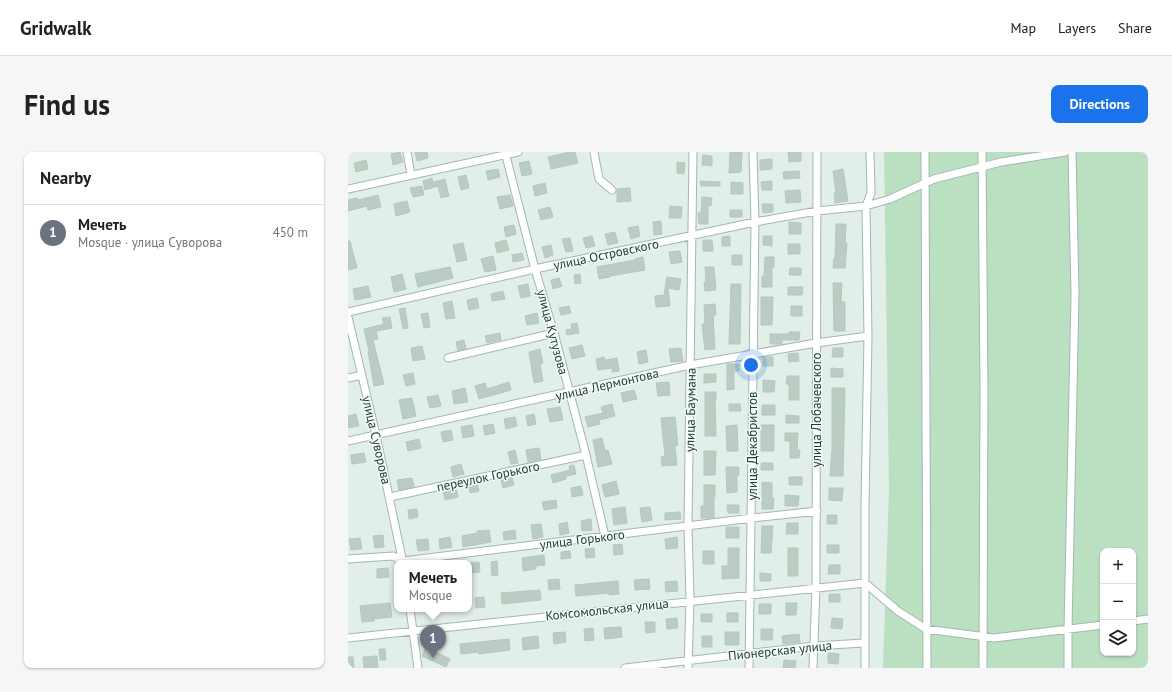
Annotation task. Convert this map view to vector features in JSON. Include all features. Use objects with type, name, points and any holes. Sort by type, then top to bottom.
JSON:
[{"type":"street","points":[[407,152],[411,175]]},
{"type":"street","points":[[348,189],[506,153],[518,152]]},
{"type":"street","points":[[594,152],[599,179],[612,190]]},
{"type":"street","name":"улица Баумана","points":[[688,668],[690,600],[688,526],[693,152]]},
{"type":"street","name":"улица Декабристов","points":[[749,668],[755,222],[753,152]]},
{"type":"street","name":"улица Лобачевского","points":[[814,668],[817,511],[817,152]]},
{"type":"street","points":[[865,668],[864,643],[868,336],[866,206],[871,193],[870,152]]},
{"type":"street","points":[[925,152],[927,668]]},
{"type":"street","points":[[982,152],[984,668]]},
{"type":"street","name":"улица Островского","points":[[348,312],[535,269],[755,222],[817,211],[866,206],[890,199],[934,179],[1001,162],[1065,152]]},
{"type":"street","points":[[1068,668],[1074,294],[1072,152]]},
{"type":"street","name":"улица Кутузова","points":[[506,153],[535,269],[554,333],[586,455],[605,536]]},
{"type":"street","name":"улица Суворова","points":[[348,317],[390,497],[403,560]]},
{"type":"street","points":[[448,358],[554,333]]},
{"type":"street","name":"улица Лермонтова","points":[[348,441],[690,364],[868,336]]},
{"type":"street","points":[[348,378],[362,375]]},
{"type":"street","name":"переулок Горького","points":[[390,497],[586,455]]},
{"type":"street","name":"улица Горького","points":[[419,560],[817,511]]},
{"type":"street","name":"улица Горького","points":[[348,559],[393,556],[400,560]]},
{"type":"street","points":[[865,582],[898,611],[926,629],[994,638],[1100,624]]},
{"type":"street","name":"Комсомольская улица","points":[[348,638],[865,582]]},
{"type":"street","points":[[410,612],[418,668]]},
{"type":"street","points":[[1136,621],[1148,619]]},
{"type":"street","name":"Пионерская улица","points":[[625,668],[814,646],[864,643]]},
{"type":"green space","points":[[884,152],[1148,152],[1148,668],[883,668],[889,489]]},
{"type":"building","points":[[400,152],[403,162],[393,165],[391,154]]},
{"type":"building","points":[[415,152],[427,152],[428,158],[417,161]]},
{"type":"building","points":[[575,152],[578,163],[551,169],[548,157]]},
{"type":"building","points":[[730,152],[742,152],[741,172],[729,173]]},
{"type":"building","points":[[788,152],[801,152],[801,161],[789,162]]},
{"type":"building","points":[[703,155],[712,156],[712,166],[702,165]]},
{"type":"building","points":[[772,159],[772,169],[760,170],[760,160]]},
{"type":"building","points":[[366,160],[368,169],[356,172],[354,163]]},
{"type":"building","points":[[529,161],[532,174],[522,176],[519,163]]},
{"type":"building","points":[[677,162],[685,163],[684,174],[677,173]]},
{"type":"building","points":[[498,169],[500,177],[488,180],[486,171]]},
{"type":"building","points":[[843,169],[848,201],[835,203],[834,193],[836,193],[833,171]]},
{"type":"building","points":[[799,171],[800,178],[784,179],[783,172]]},
{"type":"building","points":[[466,175],[469,188],[461,190],[458,177]]},
{"type":"building","points":[[432,178],[433,182],[445,179],[449,196],[441,198],[438,186],[425,190],[423,181]]},
{"type":"building","points":[[700,181],[720,182],[720,186],[701,186]]},
{"type":"building","points":[[772,181],[772,190],[762,190],[761,182]]},
{"type":"building","points":[[731,182],[743,183],[743,194],[731,194]]},
{"type":"building","points":[[545,183],[547,193],[535,196],[533,186]]},
{"type":"building","points":[[422,186],[424,195],[413,197],[410,188]]},
{"type":"building","points":[[630,188],[631,201],[617,202],[617,189]]},
{"type":"building","points":[[800,190],[801,202],[786,203],[785,191]]},
{"type":"building","points":[[378,195],[381,207],[368,210],[367,206],[348,211],[348,200],[357,198],[358,200]]},
{"type":"building","points":[[510,195],[513,206],[500,209],[497,197]]},
{"type":"building","points":[[702,197],[712,198],[711,206],[708,205],[708,224],[699,224],[698,213],[701,213]]},
{"type":"building","points":[[407,201],[410,212],[396,216],[394,204]]},
{"type":"building","points":[[762,204],[773,204],[773,212],[763,213]]},
{"type":"building","points":[[670,206],[682,207],[681,218],[669,218]]},
{"type":"building","points":[[550,207],[553,217],[541,220],[538,210]]},
{"type":"building","points":[[730,210],[742,210],[742,217],[730,217]]},
{"type":"building","points":[[661,221],[662,234],[654,235],[653,222]]},
{"type":"building","points":[[789,222],[801,223],[801,234],[789,234]]},
{"type":"building","points":[[836,224],[846,224],[845,243],[847,243],[845,268],[833,268],[835,258]]},
{"type":"building","points":[[514,225],[516,234],[506,237],[504,227]]},
{"type":"building","points":[[638,226],[640,236],[631,239],[628,228]]},
{"type":"building","points":[[615,232],[618,243],[608,245],[605,234]]},
{"type":"building","points":[[592,236],[595,246],[586,248],[583,238]]},
{"type":"building","points":[[730,236],[730,246],[722,246],[722,237]]},
{"type":"building","points":[[763,236],[772,236],[772,246],[763,245]]},
{"type":"building","points":[[570,238],[573,251],[566,252],[562,239]]},
{"type":"building","points":[[506,240],[509,250],[497,253],[495,243]]},
{"type":"building","points":[[703,240],[712,240],[713,251],[703,251]]},
{"type":"building","points":[[348,241],[350,241],[357,268],[348,270]]},
{"type":"building","points":[[463,243],[467,260],[457,262],[453,245]]},
{"type":"building","points":[[788,244],[800,244],[800,254],[788,254]]},
{"type":"building","points":[[551,245],[553,255],[545,258],[542,247]]},
{"type":"building","points":[[680,251],[682,262],[671,264],[669,252]]},
{"type":"building","points":[[522,253],[524,260],[513,262],[512,255]]},
{"type":"building","points":[[732,255],[742,255],[742,265],[732,265]]},
{"type":"building","points":[[493,256],[496,270],[485,272],[481,259]]},
{"type":"building","points":[[643,257],[645,270],[599,279],[597,267],[635,260]]},
{"type":"building","points":[[765,257],[774,257],[774,267],[772,267],[772,287],[762,287]]},
{"type":"building","points":[[450,267],[453,278],[418,287],[415,274]]},
{"type":"building","points":[[705,267],[714,267],[716,290],[705,291]]},
{"type":"building","points":[[790,268],[801,268],[801,275],[789,275]]},
{"type":"building","points":[[402,274],[406,289],[394,292],[391,277]]},
{"type":"building","points":[[580,274],[581,283],[575,284],[574,275]]},
{"type":"building","points":[[667,277],[681,279],[679,290],[668,288],[670,306],[656,307],[655,296],[664,295]]},
{"type":"building","points":[[559,278],[562,286],[553,289],[551,280]]},
{"type":"building","points":[[833,283],[842,283],[841,302],[845,302],[845,331],[834,331]]},
{"type":"building","points":[[528,284],[530,296],[521,298],[518,286]]},
{"type":"building","points":[[731,284],[741,284],[740,344],[729,344]]},
{"type":"building","points":[[368,286],[371,297],[355,300],[353,289]]},
{"type":"building","points":[[788,287],[803,287],[802,295],[788,295]]},
{"type":"building","points":[[503,291],[505,299],[492,301],[491,294]]},
{"type":"building","points":[[761,297],[773,297],[772,325],[761,325]]},
{"type":"building","points":[[477,298],[479,308],[469,310],[467,300]]},
{"type":"building","points":[[452,301],[455,318],[446,319],[443,303]]},
{"type":"building","points":[[715,304],[716,315],[713,315],[715,349],[705,350],[702,324],[705,324],[704,305]]},
{"type":"building","points":[[569,306],[571,313],[561,315],[559,308]]},
{"type":"building","points":[[791,306],[802,306],[802,316],[791,316]]},
{"type":"building","points":[[405,308],[408,328],[403,329],[399,309]]},
{"type":"building","points":[[428,313],[430,327],[424,328],[421,314]]},
{"type":"building","points":[[537,313],[539,323],[527,325],[525,316]]},
{"type":"building","points":[[390,317],[392,328],[376,331],[378,339],[373,340],[384,384],[374,386],[364,329],[384,324],[382,318]]},
{"type":"building","points":[[577,323],[579,333],[567,335],[566,330],[572,329],[571,324]]},
{"type":"building","points":[[789,332],[800,332],[799,340],[782,340],[782,344],[770,344],[770,334],[789,334]]},
{"type":"building","points":[[500,333],[501,340],[487,343],[485,336]]},
{"type":"building","points":[[464,340],[466,349],[458,351],[456,342]]},
{"type":"building","points":[[582,345],[585,356],[572,359],[569,348]]},
{"type":"building","points":[[422,346],[425,359],[413,361],[411,348]]},
{"type":"building","points":[[681,348],[683,361],[671,362],[669,349]]},
{"type":"building","points":[[833,348],[843,348],[843,357],[832,357]]},
{"type":"building","points":[[540,349],[543,363],[540,364],[543,381],[534,383],[529,352]]},
{"type":"building","points":[[646,350],[648,362],[639,364],[637,352]]},
{"type":"building","points":[[798,353],[799,361],[789,362],[788,354]]},
{"type":"building","points":[[604,357],[605,360],[617,358],[619,371],[612,372],[612,368],[598,370],[596,359]]},
{"type":"building","points":[[763,357],[773,357],[773,366],[763,366]]},
{"type":"building","points":[[727,364],[739,364],[739,371],[734,371],[734,389],[727,390]]},
{"type":"building","points":[[831,368],[843,369],[843,377],[831,377]]},
{"type":"building","points":[[413,373],[415,384],[406,386],[403,375]]},
{"type":"building","points":[[704,374],[716,374],[716,382],[704,383]]},
{"type":"building","points":[[787,376],[799,376],[799,400],[789,400],[789,384],[786,384]]},
{"type":"building","points":[[763,380],[775,381],[774,392],[763,392]]},
{"type":"building","points":[[509,382],[511,390],[479,399],[475,386],[485,383],[487,389]]},
{"type":"building","points":[[669,382],[670,395],[658,396],[656,383]]},
{"type":"building","points":[[465,388],[468,402],[454,404],[452,391]]},
{"type":"building","points":[[832,388],[845,388],[843,476],[830,476],[832,448]]},
{"type":"building","points":[[634,390],[637,399],[623,402],[621,393]]},
{"type":"building","points":[[705,392],[716,392],[716,436],[705,436]]},
{"type":"building","points":[[438,395],[441,406],[430,408],[427,397]]},
{"type":"building","points":[[412,398],[416,416],[403,419],[399,400]]},
{"type":"building","points":[[612,404],[615,416],[599,420],[600,424],[588,427],[585,417],[603,413],[601,407]]},
{"type":"building","points":[[729,404],[740,404],[741,411],[729,411]]},
{"type":"building","points":[[762,405],[775,405],[775,415],[762,415]]},
{"type":"building","points":[[560,407],[563,420],[550,422],[547,409]]},
{"type":"building","points":[[356,414],[359,426],[348,428],[348,416]]},
{"type":"building","points":[[534,414],[536,424],[528,426],[526,416]]},
{"type":"building","points":[[786,415],[799,416],[799,423],[786,423]]},
{"type":"building","points":[[515,417],[517,426],[506,429],[504,419]]},
{"type":"building","points":[[675,417],[678,445],[675,446],[677,465],[662,466],[661,457],[665,456],[661,418]]},
{"type":"building","points":[[493,424],[495,433],[485,435],[483,426]]},
{"type":"building","points":[[472,425],[474,436],[463,438],[461,427]]},
{"type":"building","points":[[737,425],[738,451],[727,451],[726,426]]},
{"type":"building","points":[[761,425],[774,425],[774,451],[761,451]]},
{"type":"building","points":[[451,430],[453,440],[443,442],[441,432]]},
{"type":"building","points":[[785,433],[798,433],[797,450],[800,450],[799,458],[790,458],[790,441],[785,441]]},
{"type":"building","points":[[602,438],[605,451],[608,450],[612,464],[598,467],[593,440]]},
{"type":"building","points":[[419,439],[421,448],[408,451],[406,442]]},
{"type":"building","points":[[539,448],[541,459],[528,462],[526,450]]},
{"type":"building","points":[[515,450],[518,463],[511,464],[508,452]]},
{"type":"building","points":[[704,451],[716,451],[715,475],[704,475]]},
{"type":"building","points":[[364,453],[366,462],[352,464],[351,455]]},
{"type":"building","points":[[761,463],[773,463],[773,470],[761,470]]},
{"type":"building","points":[[461,464],[464,474],[453,477],[451,467]]},
{"type":"building","points":[[574,465],[576,474],[566,476],[566,479],[553,483],[551,475],[570,470],[569,466]]},
{"type":"building","points":[[726,467],[739,467],[739,475],[737,475],[737,492],[727,493]]},
{"type":"building","points":[[512,477],[514,485],[503,488],[501,480]]},
{"type":"building","points":[[789,477],[802,477],[802,485],[789,485]]},
{"type":"building","points":[[412,478],[414,487],[399,490],[397,480]]},
{"type":"building","points":[[616,481],[619,494],[605,497],[602,485]]},
{"type":"building","points":[[762,482],[772,483],[772,498],[774,498],[773,509],[762,509]]},
{"type":"building","points":[[477,483],[479,491],[470,493],[469,485]]},
{"type":"building","points":[[704,485],[715,485],[714,518],[701,518],[701,506],[704,506]]},
{"type":"building","points":[[581,486],[583,495],[572,497],[571,488]]},
{"type":"building","points":[[456,488],[458,497],[445,500],[443,491]]},
{"type":"building","points":[[829,488],[843,488],[842,501],[829,500]]},
{"type":"building","points":[[785,495],[799,496],[798,506],[785,506]]},
{"type":"building","points":[[556,500],[557,508],[544,510],[542,502]]},
{"type":"building","points":[[727,505],[739,505],[739,513],[728,513]]},
{"type":"building","points":[[625,507],[627,523],[614,525],[612,509]]},
{"type":"building","points":[[650,507],[652,520],[642,522],[640,508]]},
{"type":"building","points":[[417,509],[418,517],[409,519],[408,510]]},
{"type":"building","points":[[680,512],[681,519],[665,520],[665,513]]},
{"type":"building","points":[[827,515],[837,515],[837,524],[827,524]]},
{"type":"building","points":[[591,519],[592,530],[582,531],[581,521]]},
{"type":"building","points":[[567,522],[569,533],[560,535],[559,524]]},
{"type":"building","points":[[787,523],[798,523],[798,534],[786,534]]},
{"type":"building","points":[[541,524],[543,537],[533,539],[531,525]]},
{"type":"building","points":[[762,526],[773,526],[771,553],[761,553]]},
{"type":"building","points":[[726,527],[739,527],[739,538],[726,538]]},
{"type":"building","points":[[489,530],[491,542],[463,547],[462,536],[477,533],[477,531]]},
{"type":"building","points":[[515,530],[516,539],[504,540],[503,532]]},
{"type":"building","points":[[383,535],[384,547],[375,548],[373,536]]},
{"type":"building","points":[[450,537],[452,547],[440,549],[439,539]]},
{"type":"building","points":[[677,537],[678,548],[666,549],[665,539]]},
{"type":"building","points":[[360,538],[362,549],[351,550],[349,539]]},
{"type":"building","points":[[428,539],[429,550],[418,551],[416,540]]},
{"type":"building","points":[[622,544],[623,554],[614,555],[613,545]]},
{"type":"building","points":[[827,545],[839,545],[839,553],[827,553]]},
{"type":"building","points":[[594,548],[595,557],[586,558],[585,549]]},
{"type":"building","points":[[728,548],[739,548],[739,578],[722,579],[722,566],[728,566]]},
{"type":"building","points":[[788,548],[798,548],[798,576],[788,576]]},
{"type":"building","points":[[570,551],[571,558],[561,559],[561,552]]},
{"type":"building","points":[[703,551],[714,551],[714,564],[703,564]]},
{"type":"building","points":[[544,555],[545,565],[536,566],[536,569],[523,571],[522,558]]},
{"type":"building","points":[[497,561],[498,575],[492,576],[491,562]]},
{"type":"building","points":[[479,562],[480,572],[472,573],[472,563]]},
{"type":"building","points":[[829,565],[840,565],[840,574],[828,574]]},
{"type":"building","points":[[388,568],[389,577],[377,578],[377,569]]},
{"type":"building","points":[[760,573],[771,574],[771,581],[760,581]]},
{"type":"building","points":[[559,579],[560,589],[549,590],[548,580]]},
{"type":"building","points":[[649,579],[650,589],[635,590],[634,580]]},
{"type":"building","points":[[618,581],[619,594],[609,595],[609,593],[576,596],[575,585]]},
{"type":"building","points":[[677,581],[678,591],[666,592],[665,582]]},
{"type":"building","points":[[540,590],[541,600],[502,604],[501,593]]},
{"type":"building","points":[[829,594],[840,594],[840,602],[829,602]]},
{"type":"building","points":[[484,597],[485,607],[476,608],[475,598]]},
{"type":"building","points":[[390,603],[392,617],[362,622],[360,606]]},
{"type":"building","points":[[786,603],[797,603],[796,615],[786,615]]},
{"type":"building","points":[[759,604],[771,604],[771,614],[759,614]]},
{"type":"building","points":[[727,613],[738,613],[738,622],[727,622]]},
{"type":"building","points":[[701,614],[712,614],[712,622],[701,622]]},
{"type":"building","points":[[677,618],[678,628],[667,629],[666,619]]},
{"type":"building","points":[[832,618],[843,619],[842,629],[831,628]]},
{"type":"building","points":[[645,622],[655,622],[655,632],[646,633]]},
{"type":"building","points":[[621,627],[622,637],[605,639],[604,628]]},
{"type":"building","points":[[593,628],[594,640],[585,641],[584,629]]},
{"type":"building","points":[[761,629],[773,629],[772,640],[761,640]]},
{"type":"building","points":[[565,632],[566,642],[554,644],[553,633]]},
{"type":"building","points":[[725,632],[739,632],[739,645],[725,645]]},
{"type":"building","points":[[799,634],[800,642],[783,644],[782,636]]},
{"type":"building","points":[[538,636],[539,648],[523,650],[522,638]]},
{"type":"building","points":[[702,636],[712,636],[712,647],[702,647]]},
{"type":"building","points":[[509,639],[510,650],[479,654],[479,652],[461,654],[460,644]]},
{"type":"building","points":[[426,647],[450,659],[446,667],[422,656]]},
{"type":"building","points":[[379,649],[385,649],[386,660],[380,660]]},
{"type":"building","points":[[828,653],[839,654],[838,664],[828,663]]},
{"type":"building","points":[[377,656],[378,667],[364,668],[363,657]]},
{"type":"building","points":[[348,657],[353,657],[354,668],[348,668]]},
{"type":"building","points":[[784,660],[796,661],[795,668],[783,668]]},
{"type":"place","name":"Мечеть","points":[[433,658]]}]
